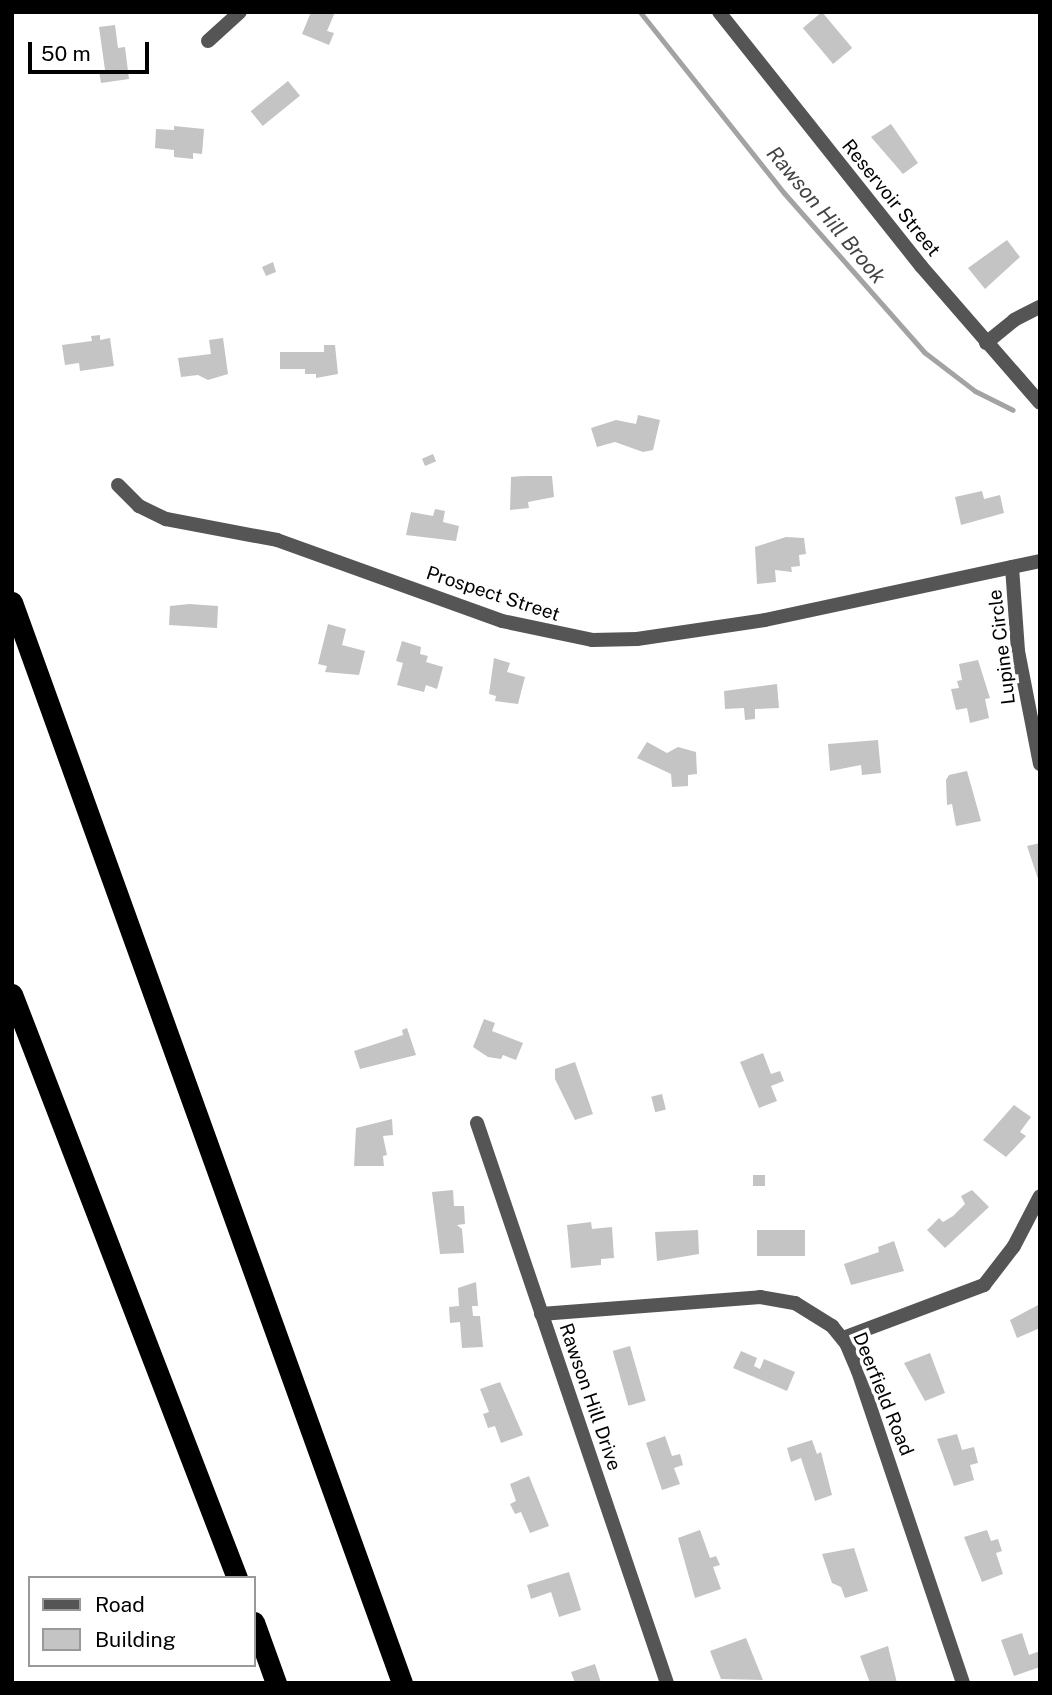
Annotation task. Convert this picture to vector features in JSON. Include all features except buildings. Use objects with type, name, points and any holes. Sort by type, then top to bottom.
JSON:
[{"type":"highway","points":[[12,602],[402,1683]]},
{"type":"highway","points":[[12,994],[236,1576]]},
{"type":"highway","points":[[256,1628],[276,1683]]},
{"type":"street","points":[[208,41],[240,12]]},
{"type":"street","name":"Reservoir Street","points":[[719,12],[986,343],[1040,403]]},
{"type":"street","points":[[986,343],[1014,320],[1040,307]]},
{"type":"street","name":"Prospect Street","points":[[118,485],[139,506],[166,519],[268,537],[502,621],[592,640],[637,639],[765,620],[1040,561]]},
{"type":"street","name":"Lupine Circle","points":[[1012,567],[1018,651],[1040,764]]},
{"type":"street","name":"Rawson Hill Drive","points":[[477,1123],[667,1683]]},
{"type":"street","points":[[843,1338],[984,1285],[1014,1245],[1040,1196]]},
{"type":"street","name":"Deerfield Road","points":[[541,1314],[768,1297],[806,1308],[843,1338],[894,1472],[963,1683]]},
{"type":"waterway","name":"Rawson Hill Brook","points":[[640,12],[784,193],[924,352],[975,391],[1013,410]]}]
